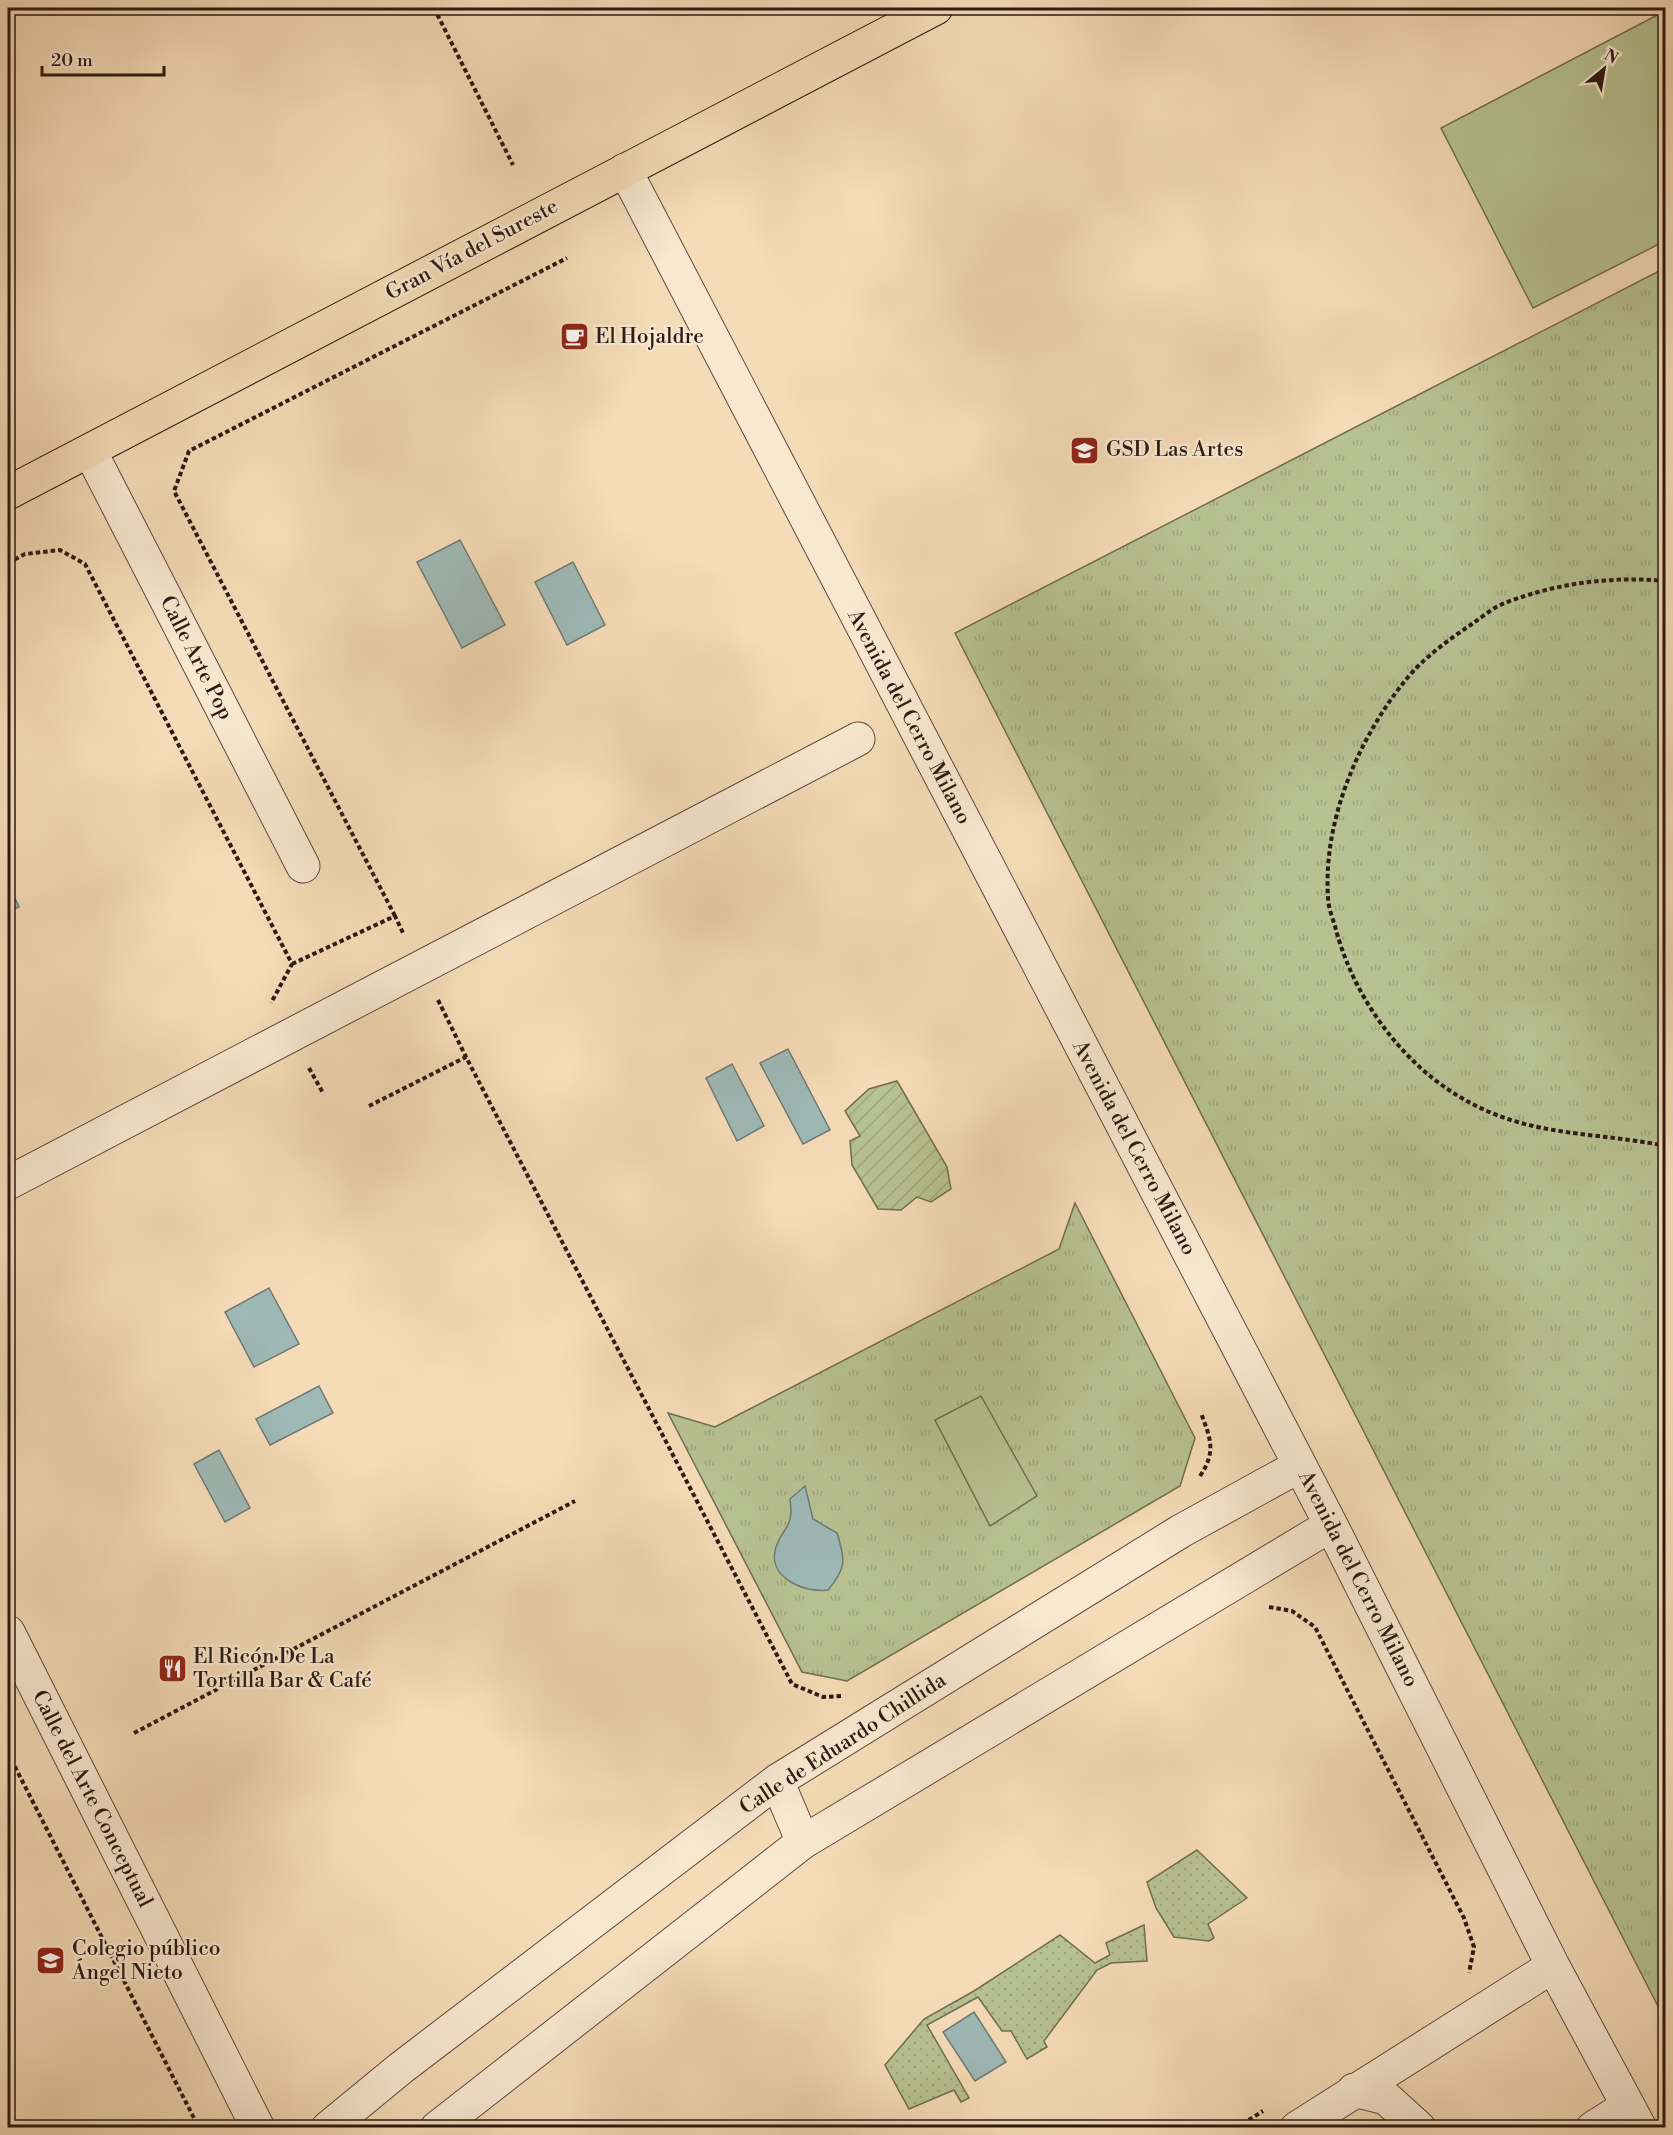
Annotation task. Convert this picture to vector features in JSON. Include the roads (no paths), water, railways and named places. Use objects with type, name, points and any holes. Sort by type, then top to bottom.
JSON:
[{"type":"main road","name":"Gran Vía del Sureste","points":[[8,493],[936,8]]},
{"type":"street","name":"Avenida del Cerro Milano","points":[[626,170],[1331,1525],[1553,1966],[1634,2117]]},
{"type":"street","name":"Calle Arte Pop","points":[[90,451],[303,866]]},
{"type":"street","points":[[8,1184],[858,739]]},
{"type":"street","name":"Calle de Eduardo Chillida","points":[[328,2127],[401,2068],[777,1781],[1181,1531],[1299,1466]]},
{"type":"street","points":[[437,2127],[803,1842],[1331,1525]]},
{"type":"street","name":"Calle del Arte Conceptual","points":[[8,1632],[258,2127]]},
{"type":"street","points":[[777,1781],[803,1842]]},
{"type":"street","points":[[1297,2127],[1553,1966]]},
{"type":"street","points":[[1354,2090],[1386,2098],[1419,2127]]},
{"type":"street","points":[[1593,2127],[1634,2117]]},
{"type":"water","points":[[460,540],[505,625],[462,648],[417,562]]},
{"type":"water","points":[[573,562],[605,625],[567,645],[535,582]]},
{"type":"water","points":[[8,883],[19,907],[8,912]]},
{"type":"water","points":[[788,1049],[830,1130],[803,1144],[760,1063]]},
{"type":"water","points":[[732,1064],[764,1126],[737,1141],[706,1078]]},
{"type":"water","points":[[269,1288],[299,1344],[254,1367],[225,1312]]},
{"type":"water","points":[[319,1386],[333,1413],[270,1445],[256,1419]]},
{"type":"water","points":[[219,1450],[250,1508],[225,1522],[194,1464]]},
{"type":"water","points":[[805,1486],[813,1519],[837,1533],[842,1550],[843,1563],[839,1576],[828,1590],[809,1589],[790,1581],[782,1575],[774,1558],[776,1547],[791,1516],[790,1499]]},
{"type":"water","points":[[974,2012],[1006,2062],[975,2081],[943,2032]]},
{"type":"place","name":"El Hojaldre","points":[[574,337]]},
{"type":"place","name":"GSD Las Artes","points":[[1085,450]]},
{"type":"place","name":"El Ricón De La Tortilla Bar & Café","points":[[172,1669]]},
{"type":"place","name":"Colegio público Ángel Nieto","points":[[51,1961]]}]
